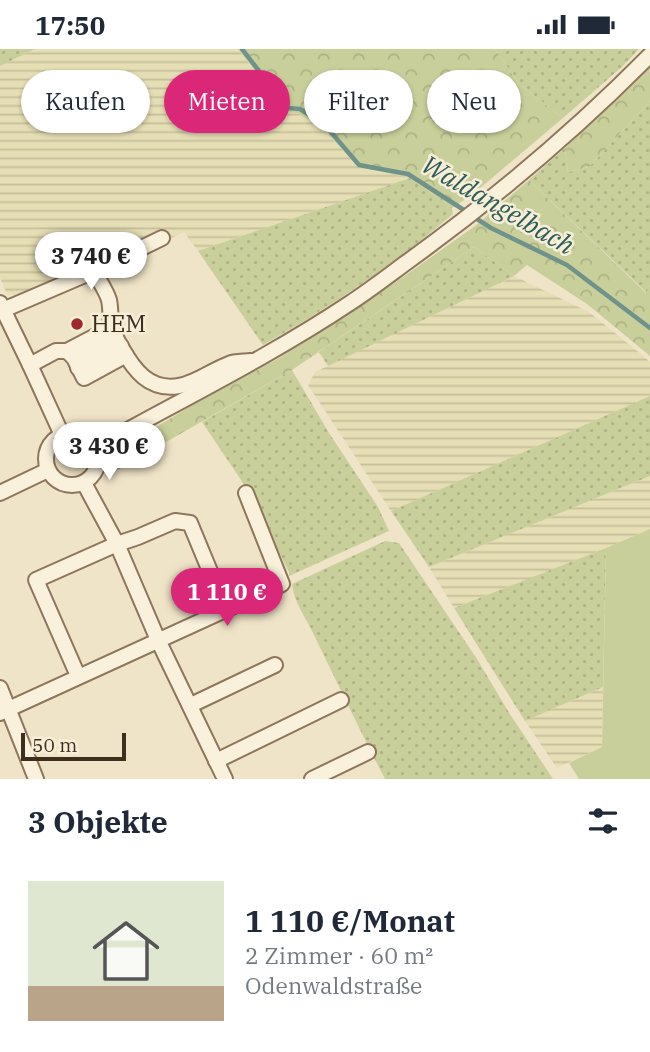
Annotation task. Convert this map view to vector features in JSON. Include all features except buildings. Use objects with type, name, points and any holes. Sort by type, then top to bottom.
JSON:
[{"type":"street","points":[[95,448],[255,361],[350,303],[445,235],[503,188],[650,55]]},
{"type":"street","points":[[62,435],[2,306],[94,271],[162,238]]},
{"type":"street","points":[[94,271],[108,298],[121,346],[140,375],[152,383],[179,386],[191,383],[231,363],[255,361]]},
{"type":"street","points":[[30,365],[56,352],[73,359],[121,346]]},
{"type":"street","points":[[73,359],[121,346]]},
{"type":"street","points":[[70,433],[85,436],[95,448],[98,463],[95,471],[84,483],[59,483],[52,477],[45,462],[49,446],[62,435],[70,433]]},
{"type":"street","points":[[0,493],[48,470]]},
{"type":"street","points":[[84,483],[117,544],[225,779]]},
{"type":"street","points":[[4,711],[282,584],[246,493]]},
{"type":"street","points":[[78,676],[36,580],[175,521],[190,523],[226,610]]},
{"type":"street","points":[[191,705],[275,664]]},
{"type":"street","points":[[0,688],[4,711],[36,779]]},
{"type":"street","points":[[216,761],[341,700]]},
{"type":"street","points":[[312,779],[368,753]]},
{"type":"shaded area","points":[[35,49],[238,49],[255,70],[164,70],[164,133],[290,133],[290,112],[297,113],[304,117],[304,133],[327,133],[359,167],[410,178],[198,251],[184,232],[132,257],[22,296],[7,294],[0,278],[0,66]]},
{"type":"shaded area","points":[[514,276],[589,312],[641,354],[650,362],[650,396],[391,511],[308,385],[315,372]]},
{"type":"shaded area","points":[[650,476],[650,529],[606,548],[454,608],[429,567]]},
{"type":"shaded area","points":[[603,687],[602,747],[557,768],[525,721]]},
{"type":"green space","points":[[0,49],[35,49],[0,66]]},
{"type":"green space","points":[[238,49],[495,49],[509,70],[427,70],[427,133],[521,133],[521,86],[563,118],[472,195],[452,208],[410,178],[359,167],[327,133],[413,133],[413,70],[304,70],[304,117],[290,112],[290,70],[255,70]]},
{"type":"green space","points":[[495,49],[639,49],[563,118],[521,86],[521,70],[509,70]]},
{"type":"green space","points":[[650,67],[650,101],[589,167],[568,172],[565,148]]},
{"type":"green space","points":[[650,101],[650,285],[647,293],[529,180],[565,148],[568,172],[589,167]]},
{"type":"green space","points":[[410,178],[452,208],[453,214],[361,284],[263,345],[198,251]]},
{"type":"green space","points":[[529,180],[646,293],[650,285],[650,356],[587,304],[527,265],[514,276],[474,247],[292,370],[105,477],[116,455],[133,441],[281,357],[372,299],[475,226]]},
{"type":"green space","points":[[474,247],[514,276],[328,366],[319,352]]},
{"type":"green space","points":[[292,370],[329,433],[378,507],[389,531],[289,576],[241,480],[202,422]]},
{"type":"green space","points":[[650,396],[650,476],[429,567],[391,511]]},
{"type":"green space","points":[[650,529],[650,779],[579,779],[569,763],[602,747],[606,548]]},
{"type":"green space","points":[[385,541],[399,543],[553,779],[385,779],[297,603],[292,584]]},
{"type":"green space","points":[[606,548],[603,687],[525,721],[454,608]]},
{"type":"waterway","name":"Waldangelbach","points":[[242,49],[259,71],[264,98],[276,107],[300,109],[325,125],[359,165],[408,174],[467,212]]},
{"type":"waterway","name":"Waldangelbach","points":[[474,217],[567,265],[650,328]]},
{"type":"place","name":"HEM","points":[[77,324]]}]
